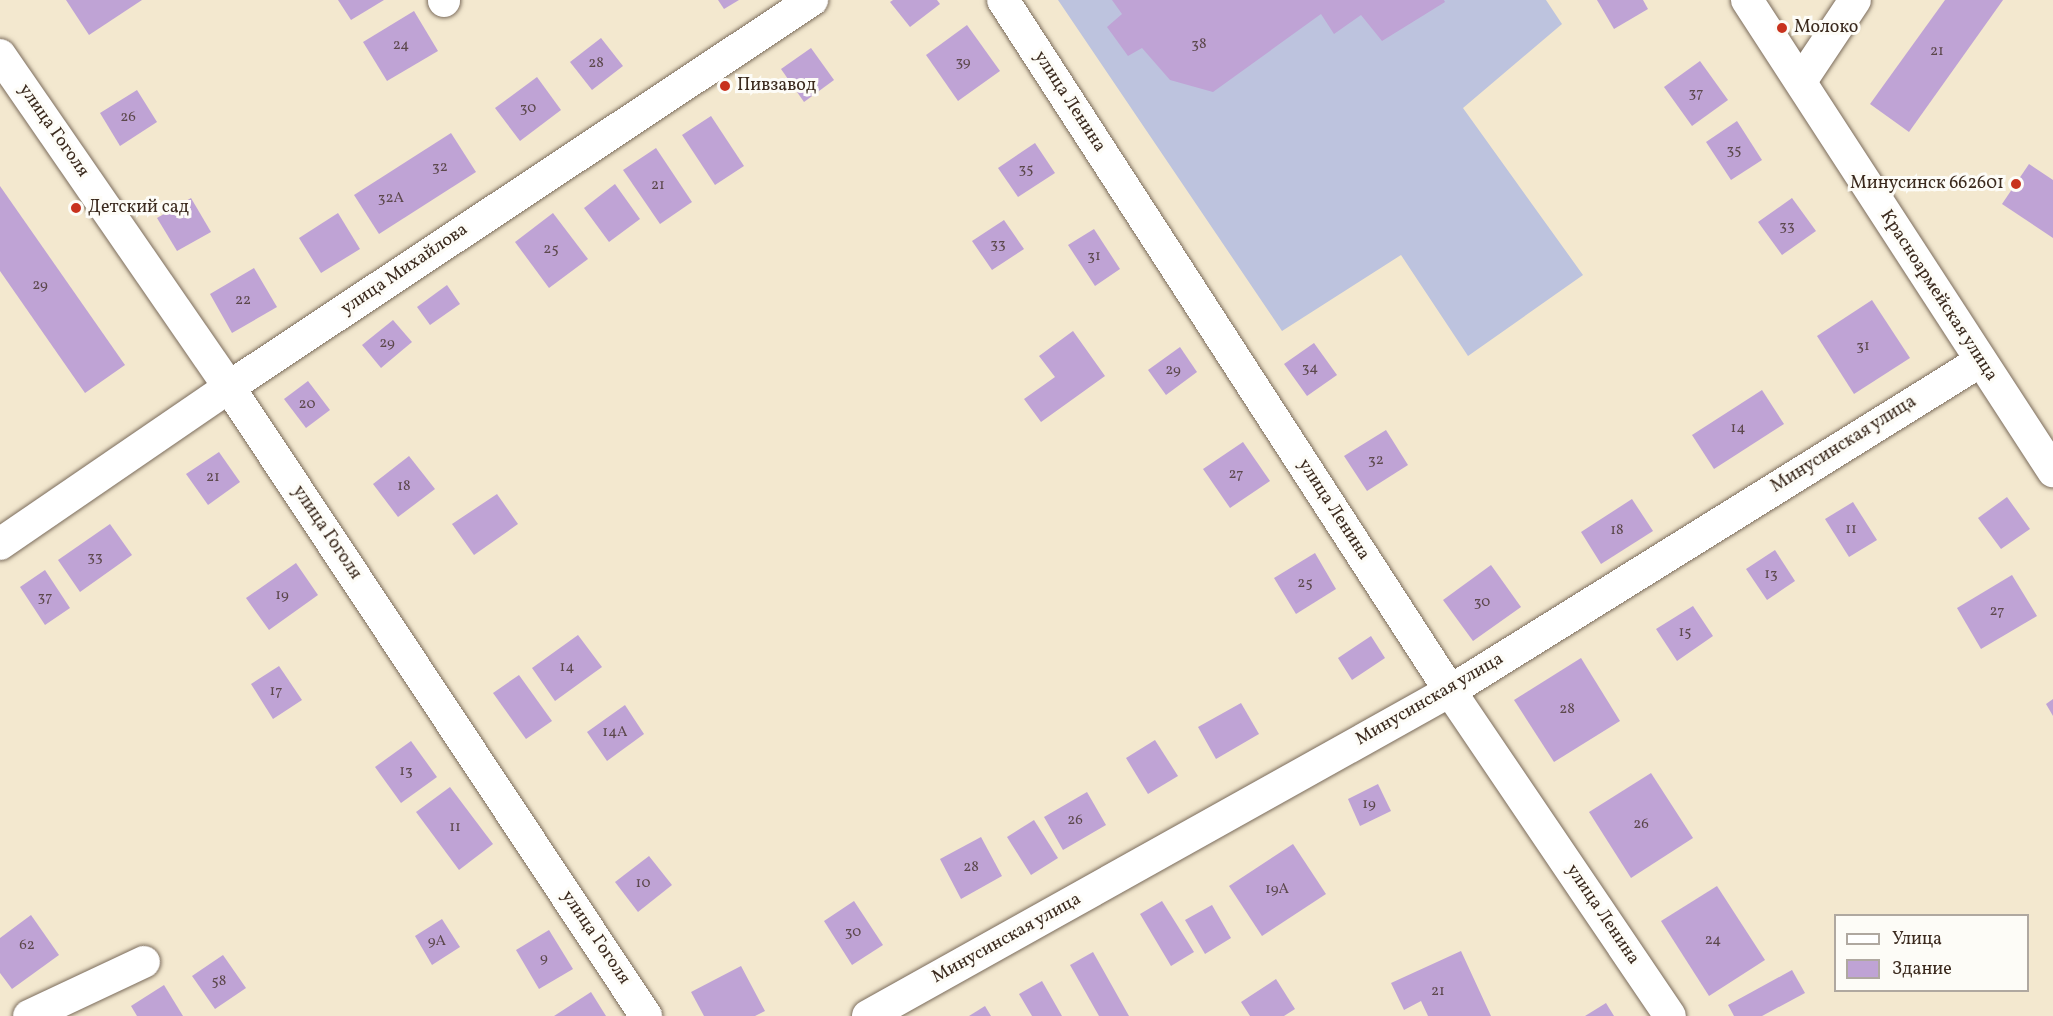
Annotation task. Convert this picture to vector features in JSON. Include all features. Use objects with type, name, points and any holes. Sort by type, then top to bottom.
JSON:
[{"type":"street","name":"улица Михайлова","points":[[0,544],[229,387],[812,0]]},
{"type":"street","name":"улица Ленина","points":[[1003,0],[1450,691],[1670,1016]]},
{"type":"street","name":"Красноармейская улица","points":[[1747,0],[1802,81],[1979,362],[2053,471]]},
{"type":"street","points":[[1802,81],[1856,0]]},
{"type":"street","name":"улица Гоголя","points":[[0,55],[229,387],[646,1016]]},
{"type":"street","name":"Минусинская улица","points":[[868,1016],[1450,691],[1979,362]]},
{"type":"street","points":[[29,1016],[144,962]]},
{"type":"shaded area","points":[[1058,0],[1546,0],[1562,24],[1463,108],[1583,275],[1468,356],[1401,255],[1282,331]]},
{"type":"building","points":[[66,0],[142,0],[89,35]]},
{"type":"building","points":[[338,0],[384,0],[351,20]]},
{"type":"building","points":[[718,0],[739,0],[724,9]]},
{"type":"building","points":[[893,0],[937,0],[940,4],[910,27],[890,2]]},
{"type":"building","points":[[1112,0],[1444,0],[1445,2],[1382,41],[1361,15],[1334,34],[1321,14],[1213,92],[1170,80],[1142,48],[1128,56],[1107,27],[1122,14]]},
{"type":"building","points":[[1597,0],[1643,0],[1648,9],[1614,29]]},
{"type":"building","points":[[1945,0],[2003,0],[1909,132],[1870,104]]},
{"type":"building","points":[[414,11],[438,51],[387,81],[363,42]]},
{"type":"building","points":[[967,25],[1000,71],[958,101],[926,55]]},
{"type":"building","points":[[601,38],[623,66],[592,90],[570,62]]},
{"type":"building","points":[[811,48],[834,80],[804,102],[781,69]]},
{"type":"building","points":[[1700,61],[1728,100],[1692,126],[1664,87]]},
{"type":"building","points":[[537,77],[561,110],[520,141],[495,108]]},
{"type":"building","points":[[137,90],[157,122],[120,146],[100,113]]},
{"type":"building","points":[[711,116],[744,166],[715,185],[682,135]]},
{"type":"building","points":[[1737,121],[1762,160],[1731,180],[1706,142]]},
{"type":"building","points":[[451,133],[476,172],[379,234],[354,195]]},
{"type":"building","points":[[1035,143],[1055,173],[1018,197],[998,168]]},
{"type":"building","points":[[656,148],[692,202],[660,224],[623,170]]},
{"type":"building","points":[[2029,164],[2053,180],[2053,238],[2002,204]]},
{"type":"building","points":[[615,184],[640,219],[609,242],[584,208]]},
{"type":"building","points":[[0,186],[125,365],[85,393],[0,271]]},
{"type":"building","points":[[191,198],[211,232],[177,251],[157,218]]},
{"type":"building","points":[[1792,198],[1816,231],[1782,255],[1758,222]]},
{"type":"building","points":[[338,213],[360,249],[321,273],[299,238]]},
{"type":"building","points":[[553,213],[588,259],[549,288],[515,242]]},
{"type":"building","points":[[1004,220],[1024,249],[992,270],[972,241]]},
{"type":"building","points":[[1094,229],[1120,269],[1095,286],[1068,245]]},
{"type":"building","points":[[254,268],[277,307],[232,333],[210,294]]},
{"type":"building","points":[[447,285],[460,304],[430,325],[417,307]]},
{"type":"building","points":[[1872,300],[1910,358],[1854,394],[1817,336]]},
{"type":"building","points":[[393,320],[412,342],[381,368],[362,345]]},
{"type":"building","points":[[1073,331],[1105,376],[1041,422],[1024,399],[1055,377],[1039,356]]},
{"type":"building","points":[[1314,343],[1337,375],[1307,396],[1284,364]]},
{"type":"building","points":[[1180,347],[1197,372],[1166,395],[1148,370]]},
{"type":"building","points":[[308,381],[330,410],[306,428],[284,399]]},
{"type":"building","points":[[1762,390],[1784,424],[1714,469],[1692,435]]},
{"type":"building","points":[[1386,430],[1408,465],[1367,491],[1344,456]]},
{"type":"building","points":[[1243,442],[1270,481],[1230,508],[1203,469]]},
{"type":"building","points":[[219,452],[240,482],[208,505],[186,474]]},
{"type":"building","points":[[409,456],[435,489],[398,517],[373,484]]},
{"type":"building","points":[[497,494],[518,524],[474,555],[452,524]]},
{"type":"building","points":[[2007,497],[2030,529],[2001,549],[1978,518]]},
{"type":"building","points":[[1632,499],[1653,531],[1601,564],[1581,532]]},
{"type":"building","points":[[1853,502],[1877,540],[1849,557],[1825,519]]},
{"type":"building","points":[[110,524],[132,555],[80,592],[58,560]]},
{"type":"building","points":[[1775,550],[1795,581],[1767,600],[1746,569]]},
{"type":"building","points":[[1315,553],[1336,589],[1296,614],[1274,578]]},
{"type":"building","points":[[296,563],[318,595],[269,630],[246,598]]},
{"type":"building","points":[[1491,565],[1521,607],[1473,641],[1443,600]]},
{"type":"building","points":[[45,570],[70,608],[45,625],[20,587]]},
{"type":"building","points":[[2012,575],[2037,616],[1981,649],[1957,608]]},
{"type":"building","points":[[1693,606],[1713,636],[1677,661],[1656,629]]},
{"type":"building","points":[[578,635],[602,667],[555,701],[532,668]]},
{"type":"building","points":[[1371,636],[1385,658],[1352,680],[1338,658]]},
{"type":"building","points":[[1581,658],[1620,721],[1554,762],[1514,700]]},
{"type":"building","points":[[279,666],[302,700],[273,719],[251,684]]},
{"type":"building","points":[[519,675],[552,721],[526,739],[493,693]]},
{"type":"building","points":[[2053,699],[2053,716],[2046,704]]},
{"type":"building","points":[[1241,703],[1259,734],[1216,759],[1198,727]]},
{"type":"building","points":[[625,705],[644,734],[607,761],[587,732]]},
{"type":"building","points":[[1155,740],[1178,776],[1148,794],[1126,758]]},
{"type":"building","points":[[411,741],[437,777],[401,803],[375,767]]},
{"type":"building","points":[[1651,773],[1693,838],[1631,878],[1589,812]]},
{"type":"building","points":[[1378,784],[1391,811],[1360,826],[1348,799]]},
{"type":"building","points":[[450,787],[493,844],[459,870],[416,812]]},
{"type":"building","points":[[1087,792],[1106,825],[1063,850],[1044,817]]},
{"type":"building","points":[[1034,820],[1058,858],[1031,875],[1007,837]]},
{"type":"building","points":[[981,837],[1002,876],[961,899],[940,859]]},
{"type":"building","points":[[1293,844],[1326,894],[1262,936],[1229,886]]},
{"type":"building","points":[[649,856],[672,885],[638,912],[615,882]]},
{"type":"building","points":[[1717,886],[1765,960],[1709,996],[1661,921]]},
{"type":"building","points":[[854,901],[883,945],[852,965],[824,921]]},
{"type":"building","points":[[1162,901],[1194,952],[1171,966],[1140,914]]},
{"type":"building","points":[[1212,905],[1231,938],[1205,954],[1185,920]]},
{"type":"building","points":[[31,915],[59,955],[12,989],[0,973],[0,938]]},
{"type":"building","points":[[442,919],[460,947],[432,965],[415,936]]},
{"type":"building","points":[[549,930],[573,969],[539,989],[516,950]]},
{"type":"building","points":[[1461,951],[1491,1016],[1428,1016],[1421,1001],[1404,1010],[1391,983]]},
{"type":"building","points":[[1093,952],[1129,1016],[1099,1016],[1070,965]]},
{"type":"building","points":[[223,955],[246,988],[215,1009],[192,976]]},
{"type":"building","points":[[741,966],[765,1011],[755,1016],[704,1016],[691,992]]},
{"type":"building","points":[[1792,970],[1805,993],[1762,1016],[1734,1016],[1728,1005]]},
{"type":"building","points":[[1276,979],[1295,1009],[1284,1016],[1250,1016],[1241,1002]]},
{"type":"building","points":[[1042,981],[1062,1016],[1032,1016],[1019,994]]},
{"type":"building","points":[[164,985],[183,1016],[137,1016],[131,1006]]},
{"type":"building","points":[[591,992],[606,1016],[554,1016]]},
{"type":"building","points":[[1606,1003],[1614,1016],[1585,1016]]},
{"type":"building","points":[[985,1006],[991,1016],[969,1016]]},
{"type":"place","name":"Молоко","points":[[1782,28]]},
{"type":"place","name":"Пивзавод","points":[[725,86]]},
{"type":"place","name":"Минусинск 662601","points":[[2016,184]]},
{"type":"place","name":"Детский сад","points":[[76,208]]}]
